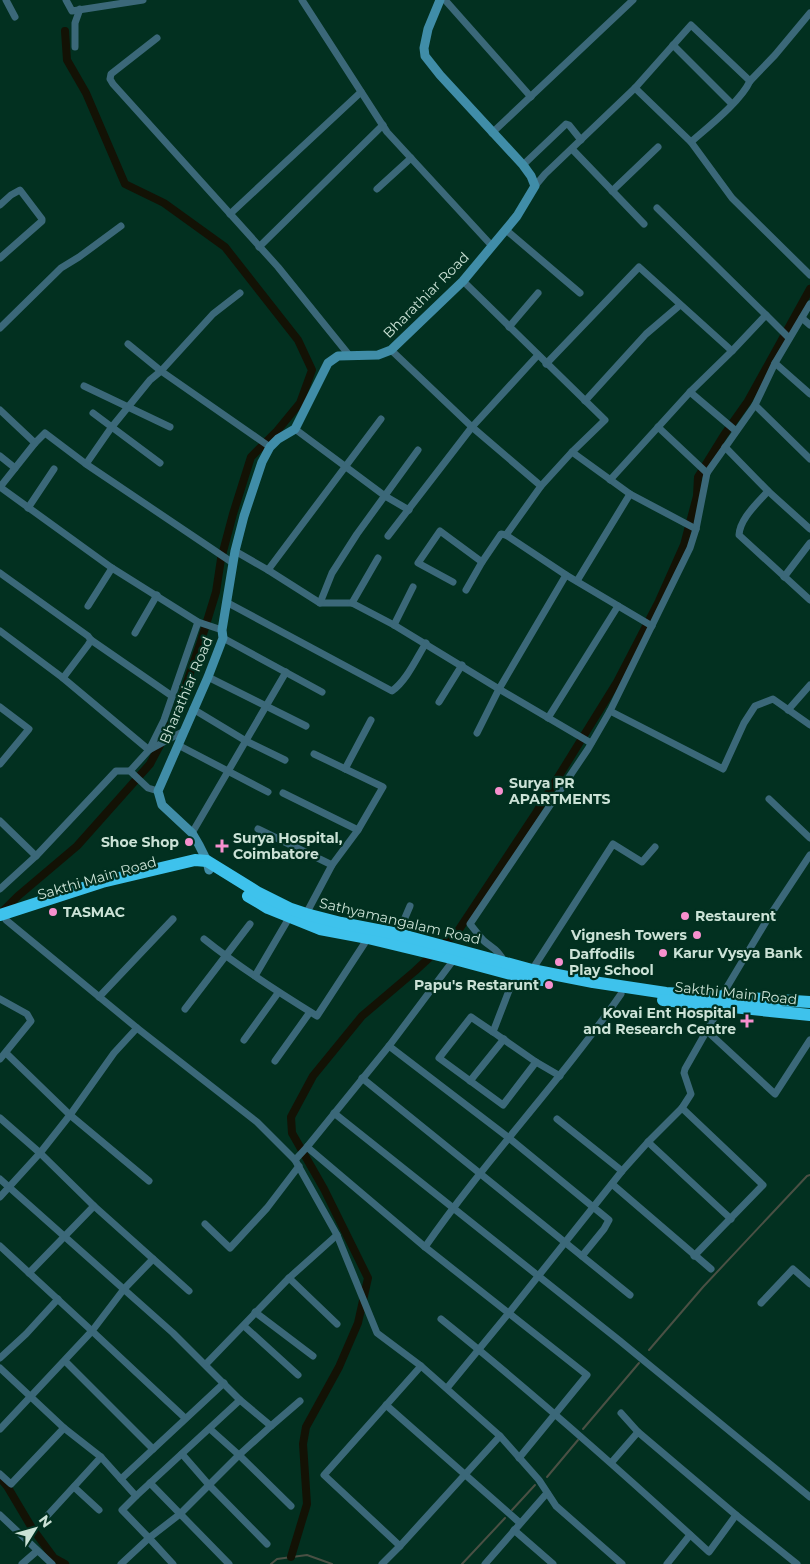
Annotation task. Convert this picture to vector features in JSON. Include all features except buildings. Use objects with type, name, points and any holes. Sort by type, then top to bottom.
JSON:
[{"type":"highway","points":[[2,919],[18,909],[102,882],[188,861],[195,860],[208,865]]},
{"type":"highway","name":"Sathyamangalam Road","points":[[208,865],[291,909],[341,923],[398,934],[421,945]]},
{"type":"highway","name":"Sakthi Main Road","points":[[2,919],[110,887],[208,865],[268,908],[288,918],[320,929],[421,945],[515,975],[621,994],[684,1004],[720,1002],[810,1015]]},
{"type":"highway","name":"Sathyamangalam Road","points":[[455,955],[504,962],[532,970],[593,982],[720,1002],[810,1002]]},
{"type":"main road","points":[[440,0],[428,29],[424,48],[425,56],[492,133],[523,165],[535,186]]},
{"type":"main road","name":"Bharathiar Road","points":[[158,791],[208,677],[222,633],[235,551],[244,516],[262,462],[270,447],[278,439],[295,429],[328,363],[338,356],[378,355],[391,350],[463,281],[517,216],[535,186]]},
{"type":"main road","points":[[158,791],[162,805],[192,834],[208,865]]},
{"type":"street","points":[[6,0],[15,16]]},
{"type":"street","points":[[66,0],[72,11],[143,0]]},
{"type":"street","points":[[302,0],[387,132],[492,246]]},
{"type":"street","points":[[445,0],[531,97]]},
{"type":"street","points":[[492,133],[633,0]]},
{"type":"street","points":[[75,47],[75,23],[80,10]]},
{"type":"street","points":[[692,142],[732,104],[810,13]]},
{"type":"street","points":[[535,186],[545,174],[635,88],[691,25],[750,81]]},
{"type":"street","points":[[158,38],[111,74],[110,79],[113,84],[278,267],[349,355]]},
{"type":"street","points":[[673,45],[732,104]]},
{"type":"street","points":[[635,88],[692,142],[732,198],[809,273]]},
{"type":"street","points":[[230,214],[361,92]]},
{"type":"street","points":[[523,165],[566,124],[580,140]]},
{"type":"street","points":[[259,247],[383,126]]},
{"type":"street","points":[[612,191],[658,146]]},
{"type":"street","points":[[572,149],[644,224]]},
{"type":"street","points":[[377,189],[411,158]]},
{"type":"street","points":[[0,205],[20,190],[42,216],[42,221],[0,258]]},
{"type":"street","points":[[657,208],[789,338]]},
{"type":"street","points":[[0,328],[60,268],[79,257],[121,226]]},
{"type":"street","points":[[506,230],[580,293]]},
{"type":"street","points":[[546,364],[640,267],[732,351]]},
{"type":"street","points":[[463,281],[605,420],[572,452],[542,486],[506,535]]},
{"type":"street","points":[[86,464],[111,428],[150,380],[161,371],[213,314],[240,293]]},
{"type":"street","points":[[509,327],[538,293]]},
{"type":"street","points":[[504,962],[497,950],[484,941],[470,924],[591,743],[610,711],[690,548],[696,529],[706,472],[755,405],[775,363],[810,304]]},
{"type":"street","points":[[585,401],[646,334],[680,305]]},
{"type":"street","points":[[610,480],[690,392],[766,315]]},
{"type":"street","points":[[802,318],[810,325]]},
{"type":"street","points":[[128,344],[161,371],[270,447]]},
{"type":"street","points":[[391,350],[472,427],[542,486]]},
{"type":"street","points":[[388,536],[472,427],[538,355]]},
{"type":"street","points":[[775,363],[810,394]]},
{"type":"street","points":[[84,386],[170,427]]},
{"type":"street","points":[[690,392],[736,431]]},
{"type":"street","points":[[755,405],[810,459]]},
{"type":"street","points":[[0,410],[35,443]]},
{"type":"street","points":[[93,413],[160,464]]},
{"type":"street","points":[[268,570],[381,419]]},
{"type":"street","points":[[658,426],[706,472]]},
{"type":"street","points":[[295,429],[385,496],[408,510]]},
{"type":"street","points":[[233,562],[86,464],[45,433],[0,487],[112,568],[199,622],[222,633],[322,692]]},
{"type":"street","points":[[725,447],[768,491],[810,529]]},
{"type":"street","points":[[320,603],[332,573],[357,534],[418,450]]},
{"type":"street","points":[[572,452],[630,494],[696,529]]},
{"type":"street","points":[[0,456],[15,468]]},
{"type":"street","points":[[28,508],[54,469]]},
{"type":"street","points":[[768,491],[743,522],[739,535],[810,600]]},
{"type":"street","points":[[577,581],[630,494]]},
{"type":"street","points":[[453,582],[418,563],[440,531],[482,562]]},
{"type":"street","points":[[466,590],[501,534],[506,535],[566,575],[652,626]]},
{"type":"street","points":[[784,577],[810,543]]},
{"type":"street","points":[[235,551],[320,603],[352,603],[394,625],[591,743]]},
{"type":"street","points":[[352,603],[378,558]]},
{"type":"street","points":[[88,606],[112,568]]},
{"type":"street","points":[[0,573],[83,632],[91,640],[172,696]]},
{"type":"street","points":[[477,733],[498,689],[566,575]]},
{"type":"street","points":[[394,625],[413,587]]},
{"type":"street","points":[[135,633],[157,595]]},
{"type":"street","points":[[228,603],[392,691],[403,681],[426,643]]},
{"type":"street","points":[[548,718],[618,606]]},
{"type":"street","points":[[131,771],[149,750],[164,720],[199,622]]},
{"type":"street","points":[[0,631],[63,678],[149,750]]},
{"type":"street","points":[[63,678],[91,640]]},
{"type":"street","points":[[439,702],[462,665]]},
{"type":"street","points":[[192,834],[286,672]]},
{"type":"street","points":[[208,677],[306,726]]},
{"type":"street","points":[[788,710],[810,685]]},
{"type":"street","points":[[610,711],[723,769],[744,723],[755,706],[773,699],[810,726]]},
{"type":"street","points":[[0,707],[28,729],[1,762]]},
{"type":"street","points":[[193,710],[246,741],[285,760]]},
{"type":"street","points":[[345,769],[371,720]]},
{"type":"street","points":[[149,750],[184,731]]},
{"type":"street","points":[[178,745],[268,792]]},
{"type":"street","points":[[306,914],[332,865],[358,830],[383,787],[314,754]]},
{"type":"street","points":[[0,889],[36,856],[116,771],[131,771],[148,788],[158,791]]},
{"type":"street","points":[[283,793],[358,830]]},
{"type":"street","points":[[769,799],[810,838]]},
{"type":"street","points":[[0,821],[36,856]]},
{"type":"street","points":[[258,829],[332,865]]},
{"type":"street","points":[[532,970],[613,844],[642,862],[655,847]]},
{"type":"street","points":[[446,1388],[479,1350],[622,1171],[682,1108],[691,1094],[684,1073],[707,1031],[720,1002],[767,920],[810,856]]},
{"type":"street","points":[[398,934],[410,906]]},
{"type":"street","points":[[255,976],[288,918]]},
{"type":"street","points":[[2,919],[257,1122],[296,1162],[337,1235],[377,1333],[421,1366],[500,1436],[539,1480],[556,1506],[622,1564]]},
{"type":"street","points":[[99,997],[173,919]]},
{"type":"street","points":[[185,1009],[250,924]]},
{"type":"street","points":[[204,939],[226,957],[278,993],[317,1016],[368,938]]},
{"type":"street","points":[[205,1224],[230,1248],[267,1208],[296,1162],[389,1046],[455,955]]},
{"type":"street","points":[[493,1032],[515,975]]},
{"type":"street","points":[[244,1040],[278,993]]},
{"type":"street","points":[[425,1247],[452,1207],[560,1076],[621,994]]},
{"type":"street","points":[[0,999],[27,1014],[31,1021],[0,1059]]},
{"type":"street","points":[[275,1061],[310,1012]]},
{"type":"street","points":[[536,1062],[502,1105],[439,1058],[471,1017],[536,1062],[560,1076]]},
{"type":"street","points":[[0,1197],[70,1115],[114,1053],[137,1028]]},
{"type":"street","points":[[707,1031],[775,1094],[810,1040]]},
{"type":"street","points":[[470,1081],[504,1039]]},
{"type":"street","points":[[389,1046],[509,1138],[609,1220],[582,1256]]},
{"type":"street","points":[[6,1053],[70,1115],[149,1181]]},
{"type":"street","points":[[362,1078],[630,1295]]},
{"type":"street","points":[[682,1108],[763,1185],[694,1256]]},
{"type":"street","points":[[334,1113],[620,1341],[810,1497]]},
{"type":"street","points":[[0,1118],[40,1152],[94,1206],[189,1292]]},
{"type":"street","points":[[557,1119],[622,1171]]},
{"type":"street","points":[[648,1142],[731,1219]]},
{"type":"street","points":[[307,1148],[425,1247],[587,1375],[519,1458]]},
{"type":"street","points":[[0,1179],[124,1289],[206,1364],[240,1400],[271,1426]]},
{"type":"street","points":[[612,1184],[711,1270]]},
{"type":"street","points":[[29,1273],[94,1206]]},
{"type":"street","points":[[206,1364],[289,1278],[337,1235]]},
{"type":"street","points":[[0,1246],[185,1418]]},
{"type":"street","points":[[0,1429],[92,1331],[124,1289],[153,1259]]},
{"type":"street","points":[[761,1303],[793,1269],[810,1284]]},
{"type":"street","points":[[289,1278],[337,1324]]},
{"type":"street","points":[[0,1358],[26,1334],[58,1299]]},
{"type":"street","points":[[256,1312],[313,1356]]},
{"type":"street","points":[[441,1318],[611,1463],[709,1552],[736,1515]]},
{"type":"street","points":[[244,1326],[298,1375]]},
{"type":"street","points":[[65,1361],[153,1449]]},
{"type":"street","points":[[400,1546],[324,1476],[421,1366]]},
{"type":"street","points":[[0,1368],[64,1428],[101,1458],[136,1496]]},
{"type":"street","points":[[121,1479],[224,1383]]},
{"type":"street","points":[[173,1564],[122,1510],[240,1400]]},
{"type":"street","points":[[121,1564],[149,1538],[180,1514],[239,1455],[300,1401]]},
{"type":"street","points":[[386,1405],[520,1523]]},
{"type":"street","points":[[621,1413],[638,1432],[797,1564]]},
{"type":"street","points":[[0,1474],[11,1484],[64,1428]]},
{"type":"street","points":[[210,1429],[291,1506]]},
{"type":"street","points":[[611,1463],[638,1432]]},
{"type":"street","points":[[382,1564],[500,1436]]},
{"type":"street","points":[[182,1454],[209,1485],[267,1544]]},
{"type":"street","points":[[47,1516],[101,1458]]},
{"type":"street","points":[[150,1483],[229,1564]]},
{"type":"street","points":[[74,1487],[99,1510]]},
{"type":"street","points":[[484,1564],[547,1493]]},
{"type":"street","points":[[0,1514],[52,1564]]},
{"type":"street","points":[[0,1527],[7,1521]]},
{"type":"street","points":[[514,1530],[553,1564]]},
{"type":"street","points":[[667,1564],[690,1535]]},
{"type":"street","points":[[22,1564],[37,1551]]},
{"type":"waterway","points":[[2,912],[77,846],[150,764],[175,717],[200,644],[216,592],[221,559],[233,514],[251,457],[277,431],[300,403],[312,370],[298,340],[225,247],[164,203],[125,184],[86,93],[67,60],[65,31]]},
{"type":"waterway","points":[[291,1557],[307,1504],[303,1444],[306,1427],[339,1367],[358,1323],[368,1278],[324,1189],[292,1133],[291,1117],[313,1076],[362,1016],[458,931],[534,816],[617,682],[659,601],[684,545],[697,496],[698,477],[748,401],[810,289]]},
{"type":"waterway","points":[[649,1350],[703,1287],[810,1175]]},
{"type":"waterway","points":[[583,1429],[639,1363]]},
{"type":"waterway","points":[[547,1477],[578,1440]]},
{"type":"waterway","points":[[0,1478],[54,1558],[65,1564]]},
{"type":"waterway","points":[[512,1510],[535,1485]]},
{"type":"waterway","points":[[462,1564],[505,1518]]},
{"type":"waterway","points":[[271,1564],[277,1559],[307,1555],[332,1564]]},
{"type":"place","name":"Surya PR APARTMENTS","points":[[499,791]]},
{"type":"place","name":"Shoe Shop","points":[[189,842]]},
{"type":"place","name":"Surya Hospital, Coimbatore","points":[[222,846]]},
{"type":"place","name":"TASMAC","points":[[53,912]]},
{"type":"place","name":"Restaurent","points":[[685,916]]},
{"type":"place","name":"Vignesh Towers","points":[[697,935]]},
{"type":"place","name":"Karur Vysya Bank","points":[[663,953]]},
{"type":"place","name":"Daffodils Play School","points":[[559,962]]},
{"type":"place","name":"Papu's Restarunt","points":[[549,985]]},
{"type":"place","name":"Kovai Ent Hospital and Research Centre","points":[[747,1021]]}]
